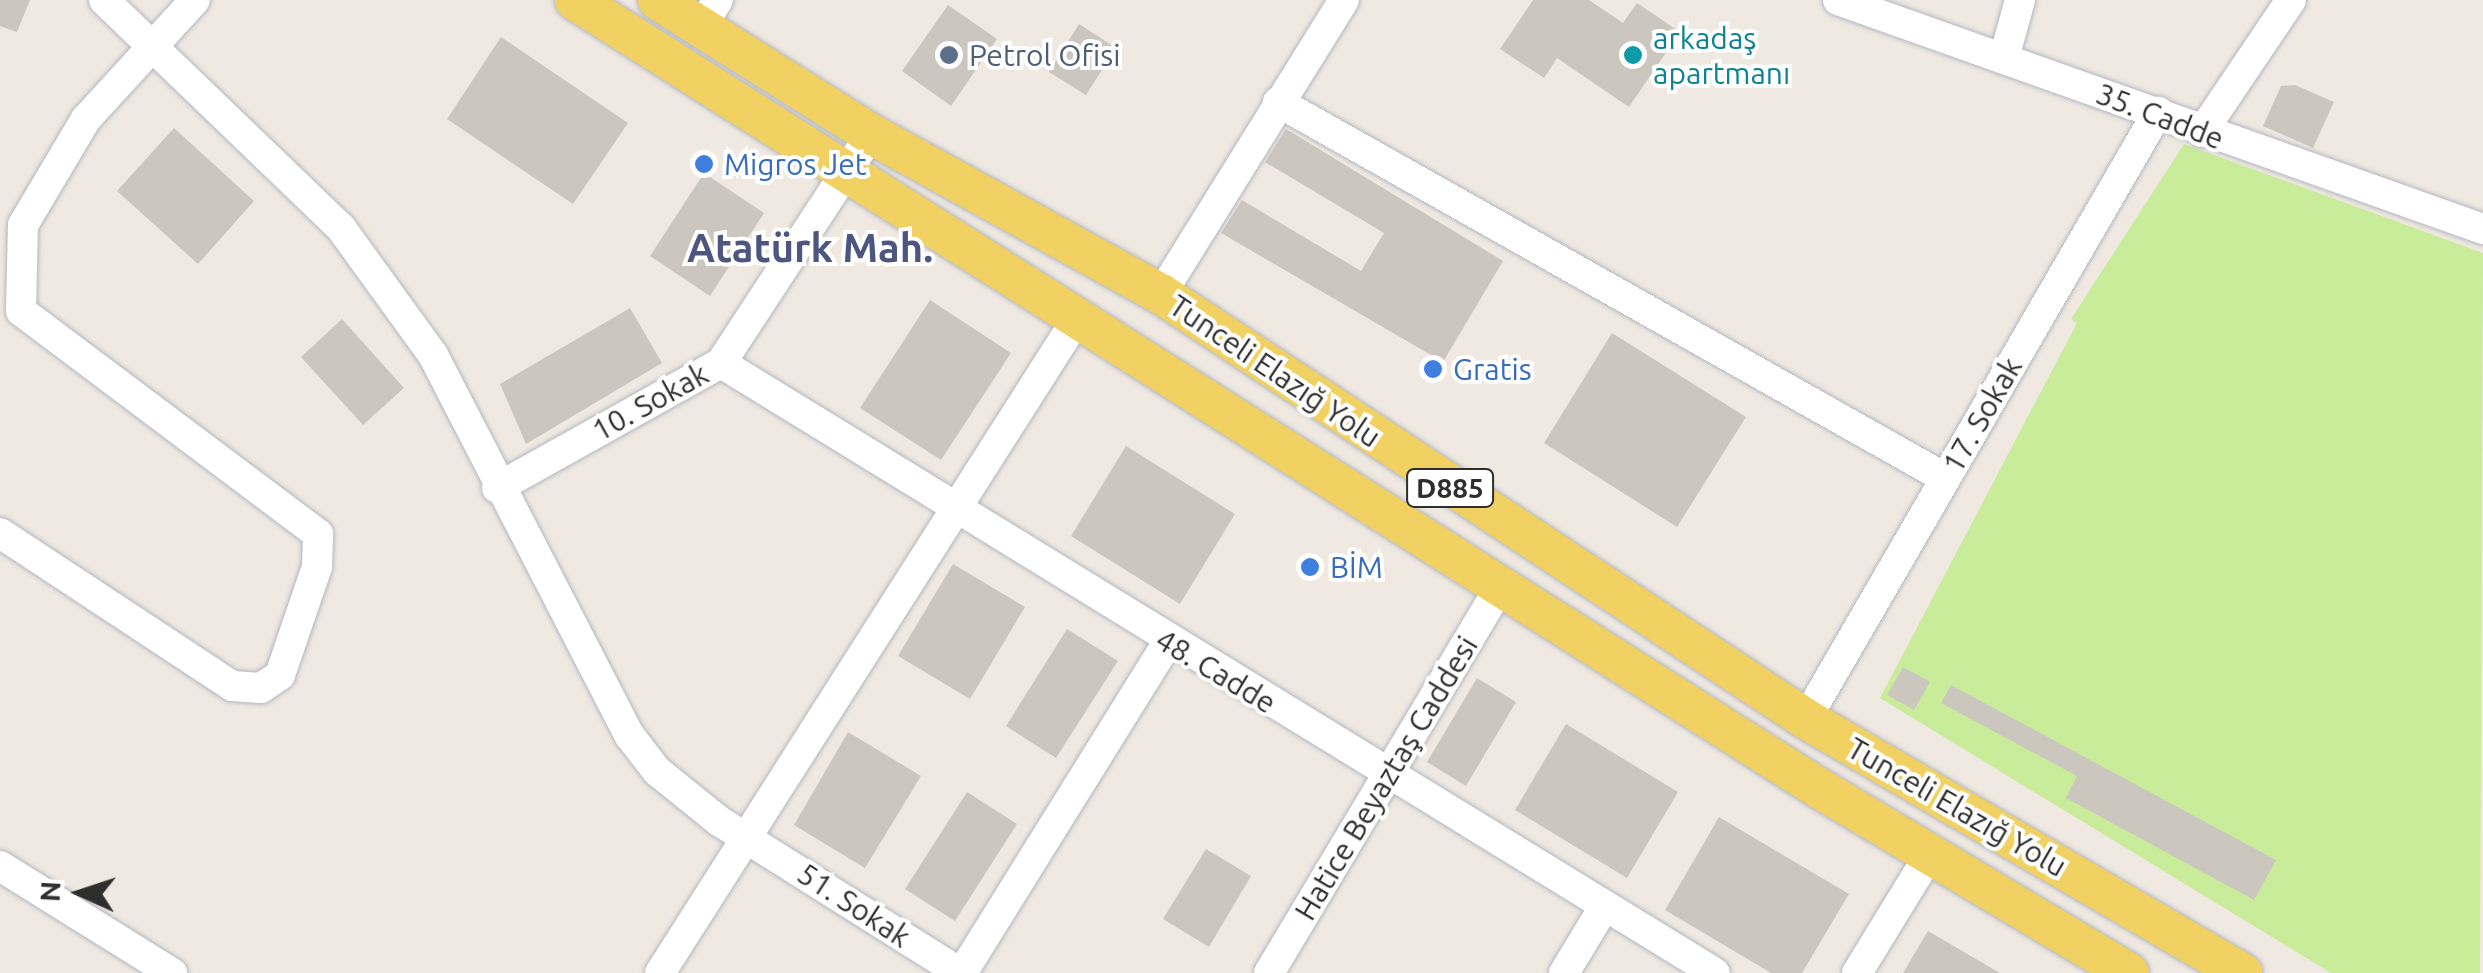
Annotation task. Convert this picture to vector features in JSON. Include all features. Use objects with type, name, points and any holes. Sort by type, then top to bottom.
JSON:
[{"type":"main road","name":"Tunceli Elazığ Yolu","points":[[575,0],[1930,854],[2129,973]]},
{"type":"main road","name":"Tunceli Elazığ Yolu","points":[[658,0],[709,13],[871,134],[1161,294],[1806,718],[2242,973]]},
{"type":"street","name":"51. Sokak","points":[[104,0],[342,228],[433,354],[497,488],[630,736],[657,771],[748,836],[962,973]]},
{"type":"street","points":[[0,533],[232,686],[261,688],[280,675],[318,568],[318,534],[21,310],[23,225],[86,119],[195,0]]},
{"type":"street","points":[[1161,294],[1344,0]]},
{"type":"street","name":"35. Cadde","points":[[1838,0],[2483,229]]},
{"type":"street","points":[[2004,58],[2020,0]]},
{"type":"street","points":[[2202,132],[2291,0]]},
{"type":"street","points":[[1278,102],[1945,478]]},
{"type":"street","name":"17. Sokak","points":[[1806,718],[2158,112]]},
{"type":"street","name":"10. Sokak","points":[[497,488],[721,363],[871,134]]},
{"type":"street","points":[[660,973],[1078,317]]},
{"type":"street","name":"48. Cadde","points":[[721,363],[1168,642],[1715,973]]},
{"type":"street","name":"Hatice Beyaztaş Caddesi","points":[[1268,973],[1502,583]]},
{"type":"street","points":[[962,973],[1168,642]]},
{"type":"street","points":[[1857,973],[1930,854]]},
{"type":"street","points":[[0,866],[172,973]]},
{"type":"street","points":[[1564,973],[1604,907]]},
{"type":"green space","points":[[2184,144],[2483,253],[2480,973],[2331,973],[1880,698],[2077,323],[2071,319]]},
{"type":"building","points":[[0,0],[30,0],[17,32],[0,26]]},
{"type":"building","points":[[1533,0],[1589,0],[1623,23],[1637,3],[1680,32],[1629,107],[1557,58],[1544,78],[1500,49]]},
{"type":"building","points":[[948,5],[997,39],[951,106],[902,71]]},
{"type":"building","points":[[1079,24],[1116,48],[1086,95],[1049,72]]},
{"type":"building","points":[[501,37],[628,123],[573,204],[447,119]]},
{"type":"building","points":[[2295,85],[2334,102],[2313,148],[2263,126],[2281,86]]},
{"type":"building","points":[[174,128],[254,201],[198,264],[117,191]]},
{"type":"building","points":[[1286,129],[1503,261],[1443,362],[1221,233],[1242,200],[1361,271],[1384,233],[1265,162]]},
{"type":"building","points":[[704,173],[764,213],[710,296],[650,256]]},
{"type":"building","points":[[930,300],[1011,353],[941,460],[860,408]]},
{"type":"building","points":[[630,308],[662,363],[526,444],[500,384]]},
{"type":"building","points":[[342,319],[404,388],[363,425],[301,357]]},
{"type":"building","points":[[1612,333],[1746,417],[1677,527],[1544,443]]},
{"type":"building","points":[[1126,446],[1235,514],[1180,604],[1071,536]]},
{"type":"building","points":[[953,564],[1025,607],[970,699],[898,656]]},
{"type":"building","points":[[1067,629],[1118,661],[1056,758],[1006,726]]},
{"type":"building","points":[[1903,667],[1930,682],[1914,710],[1887,695]]},
{"type":"building","points":[[1477,678],[1516,702],[1466,786],[1427,762]]},
{"type":"building","points":[[1951,685],[2276,860],[2254,900],[2066,798],[2077,776],[1941,703]]},
{"type":"building","points":[[1566,724],[1678,792],[1627,878],[1515,810]]},
{"type":"building","points":[[848,732],[921,776],[865,868],[794,825]]},
{"type":"building","points":[[967,792],[1017,824],[955,921],[905,889]]},
{"type":"building","points":[[1719,817],[1849,894],[1802,973],[1771,973],[1665,910]]},
{"type":"building","points":[[1206,849],[1251,876],[1209,947],[1163,919]]},
{"type":"building","points":[[1928,931],[2000,973],[1903,973]]},
{"type":"place","name":"Petrol Ofisi","points":[[949,55]]},
{"type":"place","name":"arkadaş apartmanı","points":[[1633,55]]},
{"type":"place","name":"Migros Jet","points":[[704,164]]},
{"type":"place","name":"Gratis","points":[[1433,369]]},
{"type":"place","name":"BİM","points":[[1310,567]]},
{"type":"district","name":"Atatürk Mah.","points":[[810,248]]}]
